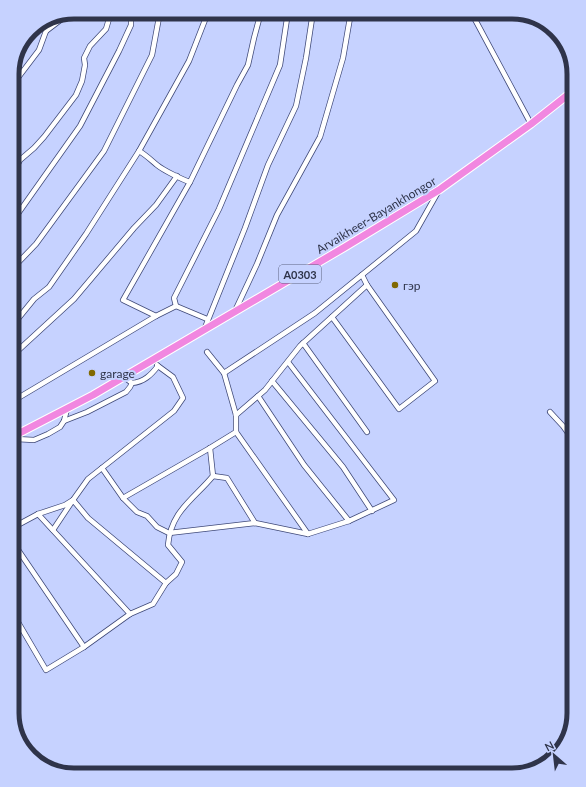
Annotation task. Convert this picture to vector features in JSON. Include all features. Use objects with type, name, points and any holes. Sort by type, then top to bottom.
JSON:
[{"type":"highway","name":"Arvaikheer-Bayankhongor","points":[[19,434],[124,377],[156,363],[234,312],[346,247],[439,190],[531,124],[567,96]]},
{"type":"street","points":[[19,162],[44,137],[76,95],[82,81],[85,65],[84,58],[90,46],[106,29],[109,19]]},
{"type":"street","points":[[19,211],[80,126],[119,52],[131,25],[131,19]]},
{"type":"street","points":[[19,262],[36,244],[104,151],[152,54],[159,19]]},
{"type":"street","points":[[19,317],[34,299],[49,287],[86,234],[139,151],[189,61],[205,19]]},
{"type":"street","points":[[156,316],[123,300],[190,182],[248,65],[259,19]]},
{"type":"street","points":[[176,306],[174,298],[219,209],[280,65],[287,19]]},
{"type":"street","points":[[203,331],[245,228],[268,165],[296,106],[312,19]]},
{"type":"street","points":[[234,312],[257,264],[277,215],[320,137],[343,58],[351,19]]},
{"type":"street","points":[[475,19],[531,124]]},
{"type":"street","points":[[46,31],[59,21]]},
{"type":"street","points":[[19,78],[38,50],[47,26]]},
{"type":"street","points":[[139,151],[157,165],[182,180],[190,182]]},
{"type":"street","points":[[19,349],[74,298],[156,204],[177,176]]},
{"type":"street","points":[[224,373],[315,313],[416,231],[439,190]]},
{"type":"street","points":[[332,317],[399,409],[435,381],[366,285],[362,275]]},
{"type":"street","points":[[236,415],[258,396],[304,343],[366,285]]},
{"type":"street","points":[[19,397],[156,316],[176,306],[207,319]]},
{"type":"street","points":[[304,343],[367,432]]},
{"type":"street","points":[[207,352],[224,373],[236,415],[236,432],[308,534]]},
{"type":"street","points":[[102,468],[123,498],[137,512],[146,516],[157,527],[169,533],[255,523],[308,534],[349,521],[394,500],[288,362]]},
{"type":"street","points":[[53,530],[88,479],[174,411],[183,398],[173,377],[156,363],[151,375],[138,383],[132,384],[126,392],[87,412],[64,421]]},
{"type":"street","points":[[124,377],[132,384]]},
{"type":"street","points":[[272,381],[343,467],[372,511]]},
{"type":"street","points":[[258,396],[304,465],[349,521]]},
{"type":"street","points":[[19,437],[34,440],[48,434],[60,427],[64,421],[67,409]]},
{"type":"street","points":[[550,412],[567,432]]},
{"type":"street","points":[[123,498],[236,432]]},
{"type":"street","points":[[19,624],[46,670],[84,647],[130,614],[153,604],[166,583],[176,574],[182,562],[168,545],[169,533],[179,512],[213,476],[210,448]]},
{"type":"street","points":[[213,476],[227,478],[255,523]]},
{"type":"street","points":[[19,524],[38,514],[65,505],[73,500]]},
{"type":"street","points":[[73,500],[88,518],[166,583]]},
{"type":"street","points":[[38,514],[130,614]]},
{"type":"street","points":[[19,551],[84,647]]},
{"type":"place","name":"гэр","points":[[395,285]]},
{"type":"place","name":"garage","points":[[92,373]]}]
